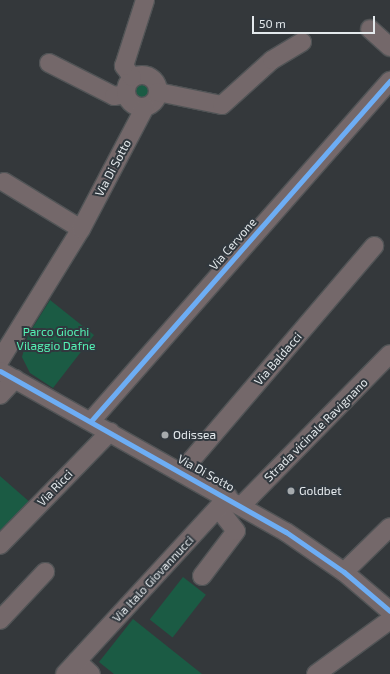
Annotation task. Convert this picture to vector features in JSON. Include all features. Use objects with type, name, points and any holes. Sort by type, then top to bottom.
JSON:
[{"type":"street","points":[[132,78],[124,66],[145,0]]},
{"type":"street","points":[[370,29],[390,47]]},
{"type":"street","points":[[158,92],[222,105],[272,60],[302,42]]},
{"type":"street","points":[[49,63],[114,96],[126,94]]},
{"type":"street","points":[[142,74],[152,78],[158,92],[154,102],[145,107],[131,103],[126,94],[132,78],[142,74]]},
{"type":"street","name":"Via Cervone","points":[[91,421],[390,81]]},
{"type":"street","name":"Via Di Sotto","points":[[0,360],[81,229],[145,107]]},
{"type":"street","points":[[4,182],[81,229]]},
{"type":"street","name":"Via Baldacci","points":[[182,471],[374,246]]},
{"type":"street","name":"Strada vicinale Ravignano","points":[[229,503],[390,354]]},
{"type":"street","points":[[0,395],[7,375]]},
{"type":"street","name":"Via Di Sotto","points":[[7,375],[182,471],[229,503],[344,572],[390,611]]},
{"type":"street","name":"Via Ricci","points":[[0,545],[110,432]]},
{"type":"street","points":[[202,576],[236,530],[229,503]]},
{"type":"street","name":"Via Italo Giovannucci","points":[[91,674],[71,668],[229,503]]},
{"type":"street","points":[[344,572],[390,527]]},
{"type":"street","points":[[0,620],[45,572]]},
{"type":"street","points":[[316,674],[390,620]]},
{"type":"green space","points":[[142,82],[148,85],[151,91],[148,97],[142,100],[136,97],[133,91],[136,85]]},
{"type":"green space","name":"Parco Giochi Vilaggio Dafne","points":[[50,300],[94,335],[53,388],[30,373],[22,357],[28,335]]},
{"type":"green space","points":[[0,476],[32,504],[0,539]]},
{"type":"green space","points":[[183,577],[206,595],[173,637],[150,620]]},
{"type":"green space","points":[[133,619],[202,674],[114,674],[99,662]]},
{"type":"cycle path","points":[[91,421],[390,81]]},
{"type":"cycle path","points":[[0,371],[286,532],[344,572],[390,611]]},
{"type":"place","name":"Odissea","points":[[165,435]]},
{"type":"place","name":"Goldbet","points":[[291,491]]}]
